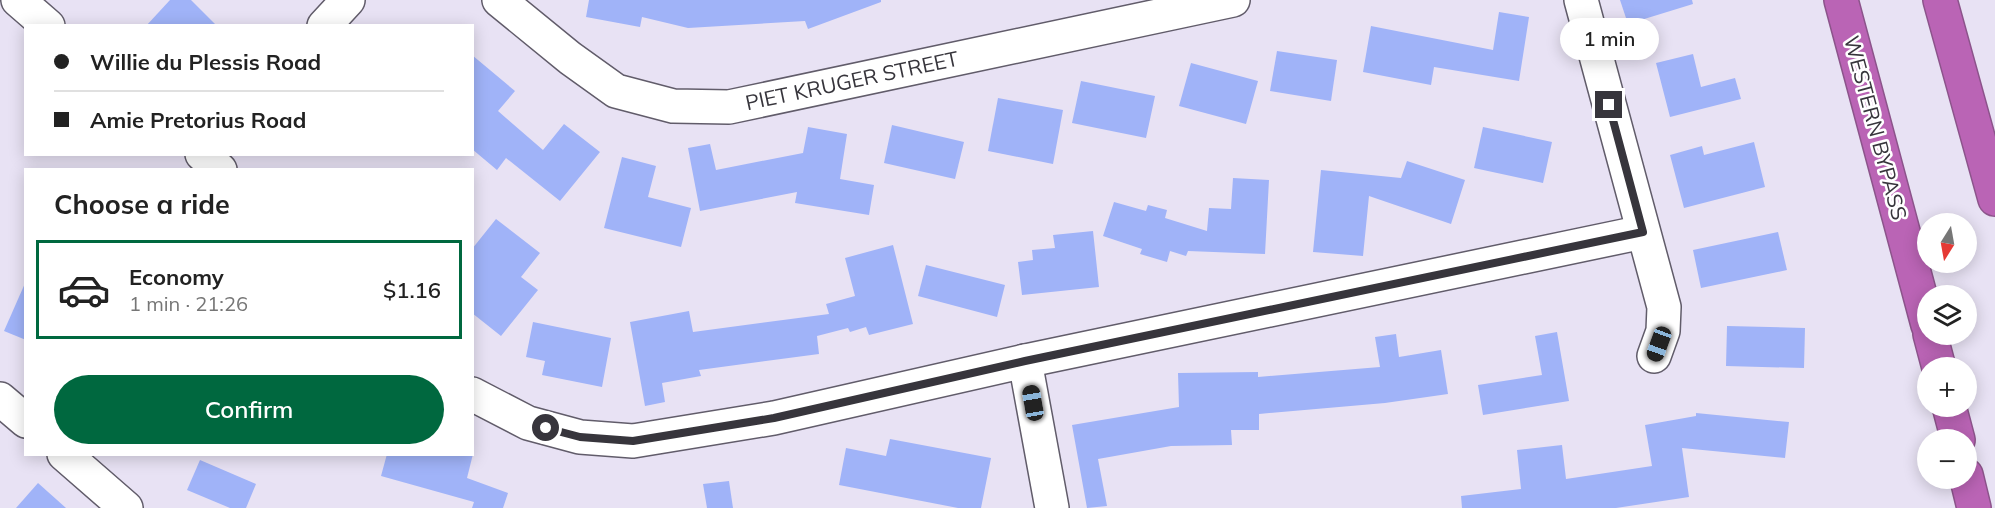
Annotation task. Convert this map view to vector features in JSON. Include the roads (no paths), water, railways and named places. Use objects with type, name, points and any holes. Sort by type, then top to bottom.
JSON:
[{"type":"highway","name":"WESTERN BYPASS","points":[[1841,0],[1917,285]]},
{"type":"highway","points":[[1940,0],[1995,199]]},
{"type":"highway","points":[[1969,489],[1974,508]]},
{"type":"street","points":[[18,0],[46,24]]},
{"type":"street","points":[[326,24],[348,0]]},
{"type":"street","name":"PIET KRUGER STREET","points":[[500,0],[570,58],[616,91],[673,106],[729,107],[1233,0]]},
{"type":"street","points":[[1581,0],[1664,306],[1663,332],[1654,356]]},
{"type":"street","points":[[474,395],[528,423],[580,437],[633,441],[774,418],[1025,361],[1643,232]]},
{"type":"street","points":[[1025,361],[1052,508]]},
{"type":"street","points":[[0,399],[24,419]]},
{"type":"street","points":[[66,456],[126,508]]}]
